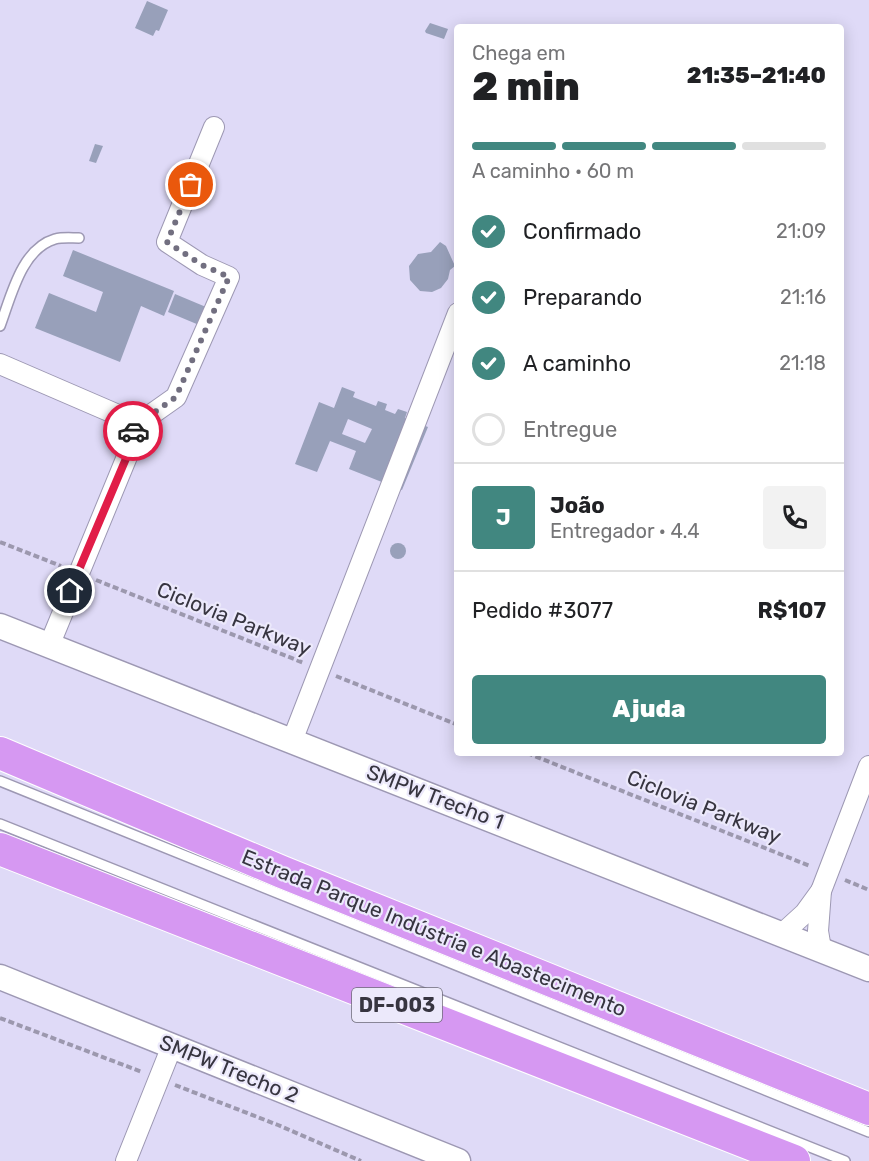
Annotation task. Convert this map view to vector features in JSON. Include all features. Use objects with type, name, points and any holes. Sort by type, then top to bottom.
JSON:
[{"type":"highway","name":"Estrada Parque Indústria e Abastecimento","points":[[0,753],[282,872],[869,1109]]},
{"type":"highway","name":"DF-003","points":[[0,849],[794,1161]]},
{"type":"street","points":[[132,428],[176,397],[229,277],[202,265],[167,242],[214,128]]},
{"type":"street","points":[[292,741],[454,323]]},
{"type":"street","points":[[0,364],[125,418],[132,428],[133,442],[49,646]]},
{"type":"street","name":"SMPW Trecho 1","points":[[0,626],[869,969]]},
{"type":"street","points":[[782,934],[805,913],[824,882],[869,766]]},
{"type":"street","points":[[821,949],[818,931],[824,882]]},
{"type":"street","name":"SMPW Trecho 2","points":[[0,977],[458,1161]]},
{"type":"street","points":[[126,1161],[172,1046]]},
{"type":"lane","points":[[0,326],[24,266],[33,254],[53,240],[79,238]]},
{"type":"lane","points":[[0,781],[869,1132]]},
{"type":"lane","points":[[0,824],[845,1161]]},
{"type":"path","name":"Ciclovia Parkway","points":[[0,542],[454,723]]},
{"type":"path","name":"Ciclovia Parkway","points":[[534,756],[824,882],[869,890]]},
{"type":"path","points":[[0,1018],[278,1125],[361,1161]]},
{"type":"building","points":[[147,1],[168,10],[159,31],[156,30],[153,36],[135,28]]},
{"type":"building","points":[[430,23],[448,29],[444,39],[426,33]]},
{"type":"building","points":[[95,144],[103,146],[96,163],[89,161]]},
{"type":"building","points":[[440,242],[446,246],[454,267],[441,288],[432,292],[420,291],[410,280],[409,266],[418,254],[431,252]]},
{"type":"building","points":[[73,250],[174,291],[164,316],[141,306],[120,362],[35,328],[49,293],[96,312],[103,292],[63,276]]},
{"type":"building","points":[[175,294],[206,307],[199,325],[168,312]]},
{"type":"building","points":[[342,387],[355,392],[353,397],[376,406],[378,401],[387,404],[385,410],[395,414],[398,409],[407,412],[405,418],[428,427],[402,490],[349,469],[356,451],[330,441],[317,472],[295,464],[319,402],[334,408]],"holes":[[[348,419],[372,429],[365,443],[342,434]]]},
{"type":"building","points":[[395,543],[401,543],[406,551],[404,557],[395,559],[390,554],[390,548]]},
{"type":"way so far","points":[[133,431],[132,428],[176,397],[229,277],[202,265],[167,242],[191,185]]},
{"type":"route","points":[[70,591],[133,442],[133,431]]}]
